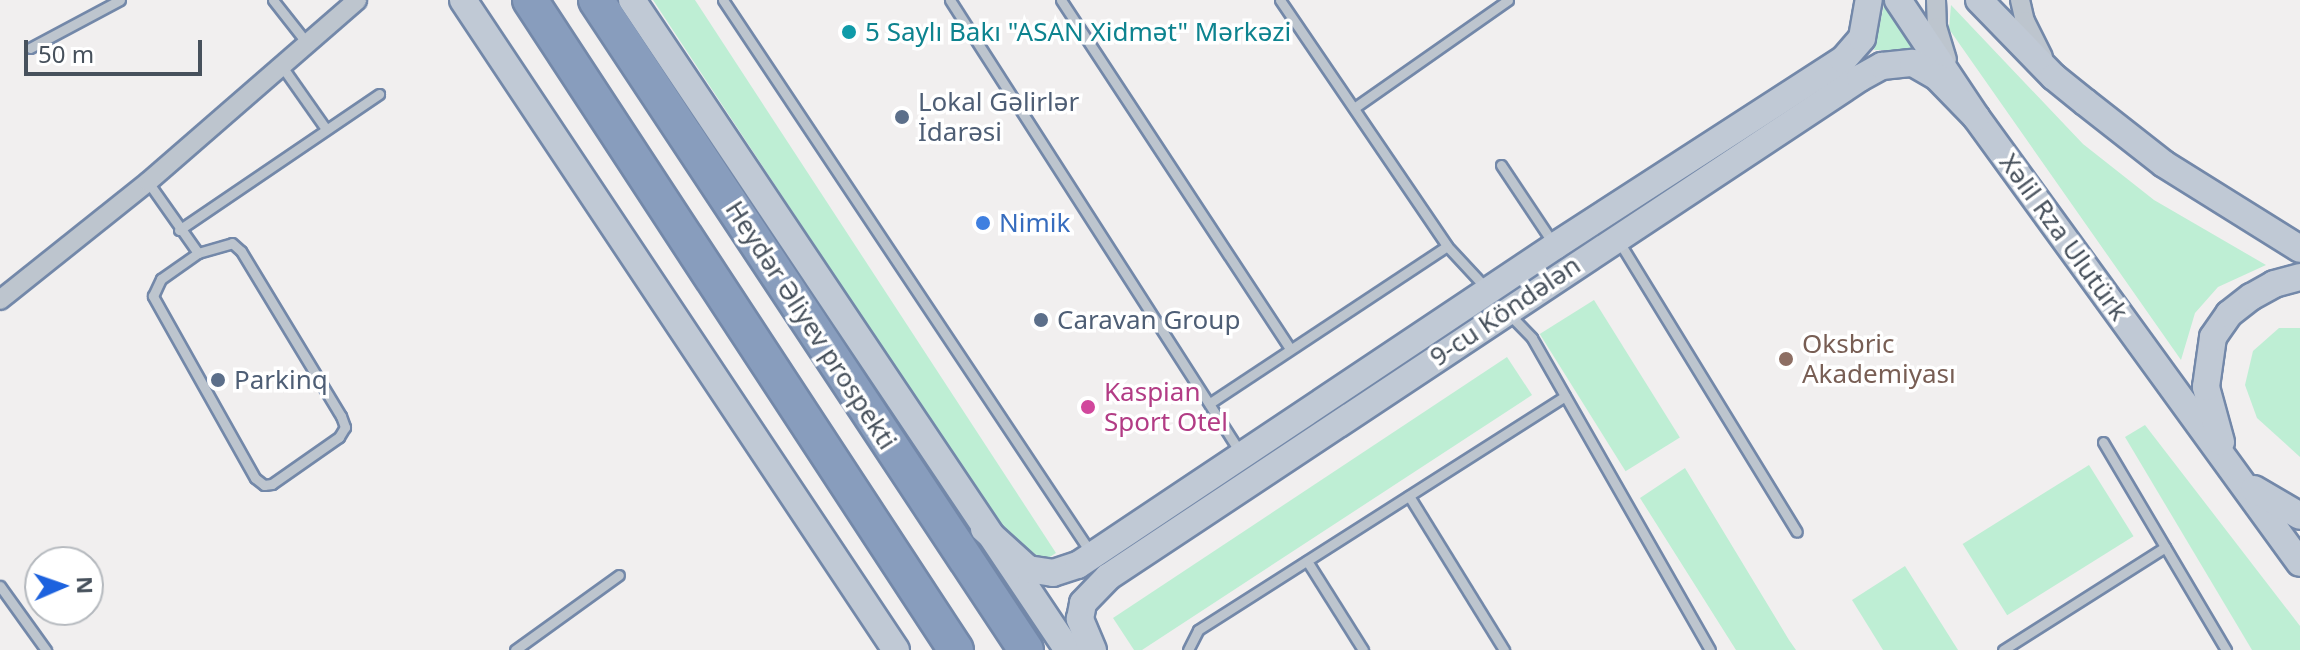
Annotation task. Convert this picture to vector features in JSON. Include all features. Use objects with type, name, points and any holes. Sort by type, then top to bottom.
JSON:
[{"type":"highway","points":[[530,0],[956,650]]},
{"type":"highway","name":"Heydər Əliyev prospekti","points":[[596,0],[1026,650]]},
{"type":"main road","points":[[463,0],[896,650]]},
{"type":"main road","points":[[632,0],[1068,650]]},
{"type":"main road","name":"9-cu Köndələn","points":[[1093,650],[1080,619],[1083,603],[1108,577],[1497,301],[1555,246],[1843,60],[1862,38],[1869,0]]},
{"type":"main road","name":"Xəlil Rza Ulutürk","points":[[1898,0],[1976,117],[2234,472]]},
{"type":"main road","points":[[1979,0],[2054,77],[2164,164],[2300,249]]},
{"type":"main road","name":"9-cu Köndələn","points":[[984,529],[1017,562],[1041,573],[1065,570],[1093,556],[1242,455],[1497,301],[1616,238],[1882,66],[1900,62],[1926,68],[1976,117]]},
{"type":"main road","points":[[2300,277],[2274,284],[2229,314],[2213,337],[2206,387],[2213,424],[2234,472],[2300,563]]},
{"type":"main road","points":[[2234,472],[2275,503],[2300,516]]},
{"type":"street","points":[[0,300],[148,182],[357,0]]},
{"type":"street","points":[[1936,0],[1941,43],[1976,117]]},
{"type":"street","points":[[2020,0],[2025,21],[2054,77]]},
{"type":"lane","points":[[30,48],[120,0]]},
{"type":"lane","points":[[273,0],[306,42]]},
{"type":"lane","points":[[723,0],[1108,577]]},
{"type":"lane","points":[[950,0],[1242,455]]},
{"type":"lane","points":[[1061,0],[1290,348]]},
{"type":"lane","points":[[1280,0],[1447,246],[1532,338],[1710,650]]},
{"type":"lane","points":[[1354,108],[1508,0]]},
{"type":"lane","points":[[281,65],[326,129]]},
{"type":"lane","points":[[179,230],[379,94]]},
{"type":"lane","points":[[1501,165],[1555,246]]},
{"type":"lane","points":[[148,182],[198,253]]},
{"type":"lane","points":[[1616,238],[1797,532]]},
{"type":"lane","points":[[232,243],[241,251],[345,427],[339,437],[272,484],[264,485],[255,478],[153,296],[161,279],[198,253],[232,243]]},
{"type":"lane","points":[[1210,403],[1447,246]]},
{"type":"lane","points":[[1188,650],[1198,630],[1565,396]]},
{"type":"lane","points":[[2103,442],[2226,650]]},
{"type":"lane","points":[[1409,496],[1504,650]]},
{"type":"lane","points":[[2003,650],[2165,547]]},
{"type":"lane","points":[[1307,561],[1363,650]]},
{"type":"lane","points":[[515,650],[619,575]]},
{"type":"lane","points":[[0,586],[46,650]]},
{"type":"green space","points":[[653,0],[695,0],[1056,553],[1045,560],[1033,562],[1012,544]]},
{"type":"green space","points":[[1884,5],[1915,50],[1874,50]]},
{"type":"green space","points":[[1951,5],[2083,144],[2154,200],[2266,265],[2218,287],[2195,313],[2181,360],[1949,29]]},
{"type":"green space","points":[[1594,300],[1680,437],[1626,471],[1540,334]]},
{"type":"green space","points":[[2279,328],[2300,328],[2300,457],[2257,418],[2245,385],[2253,351]]},
{"type":"green space","points":[[1507,357],[1532,395],[1142,650],[1134,650],[1113,618]]},
{"type":"green space","points":[[2145,425],[2300,626],[2300,650],[2252,650],[2125,437]]},
{"type":"green space","points":[[2089,465],[2134,536],[2007,615],[1963,544]]},
{"type":"green space","points":[[1685,468],[1796,650],[1736,650],[1640,498]]},
{"type":"green space","points":[[1905,566],[1958,650],[1883,650],[1852,600]]},
{"type":"place","name":"5 Saylı Bakı \"ASAN Xidmət\" Mərkəzi","points":[[849,32]]},
{"type":"place","name":"Lokal Gəlirlər İdarəsi","points":[[902,117]]},
{"type":"place","name":"Nimik","points":[[983,223]]},
{"type":"place","name":"Caravan Group","points":[[1041,320]]},
{"type":"place","name":"Oksbric Akademiyası","points":[[1786,359]]},
{"type":"place","name":"Parkinq","points":[[218,380]]},
{"type":"place","name":"Kaspian Sport Otel","points":[[1088,407]]}]
